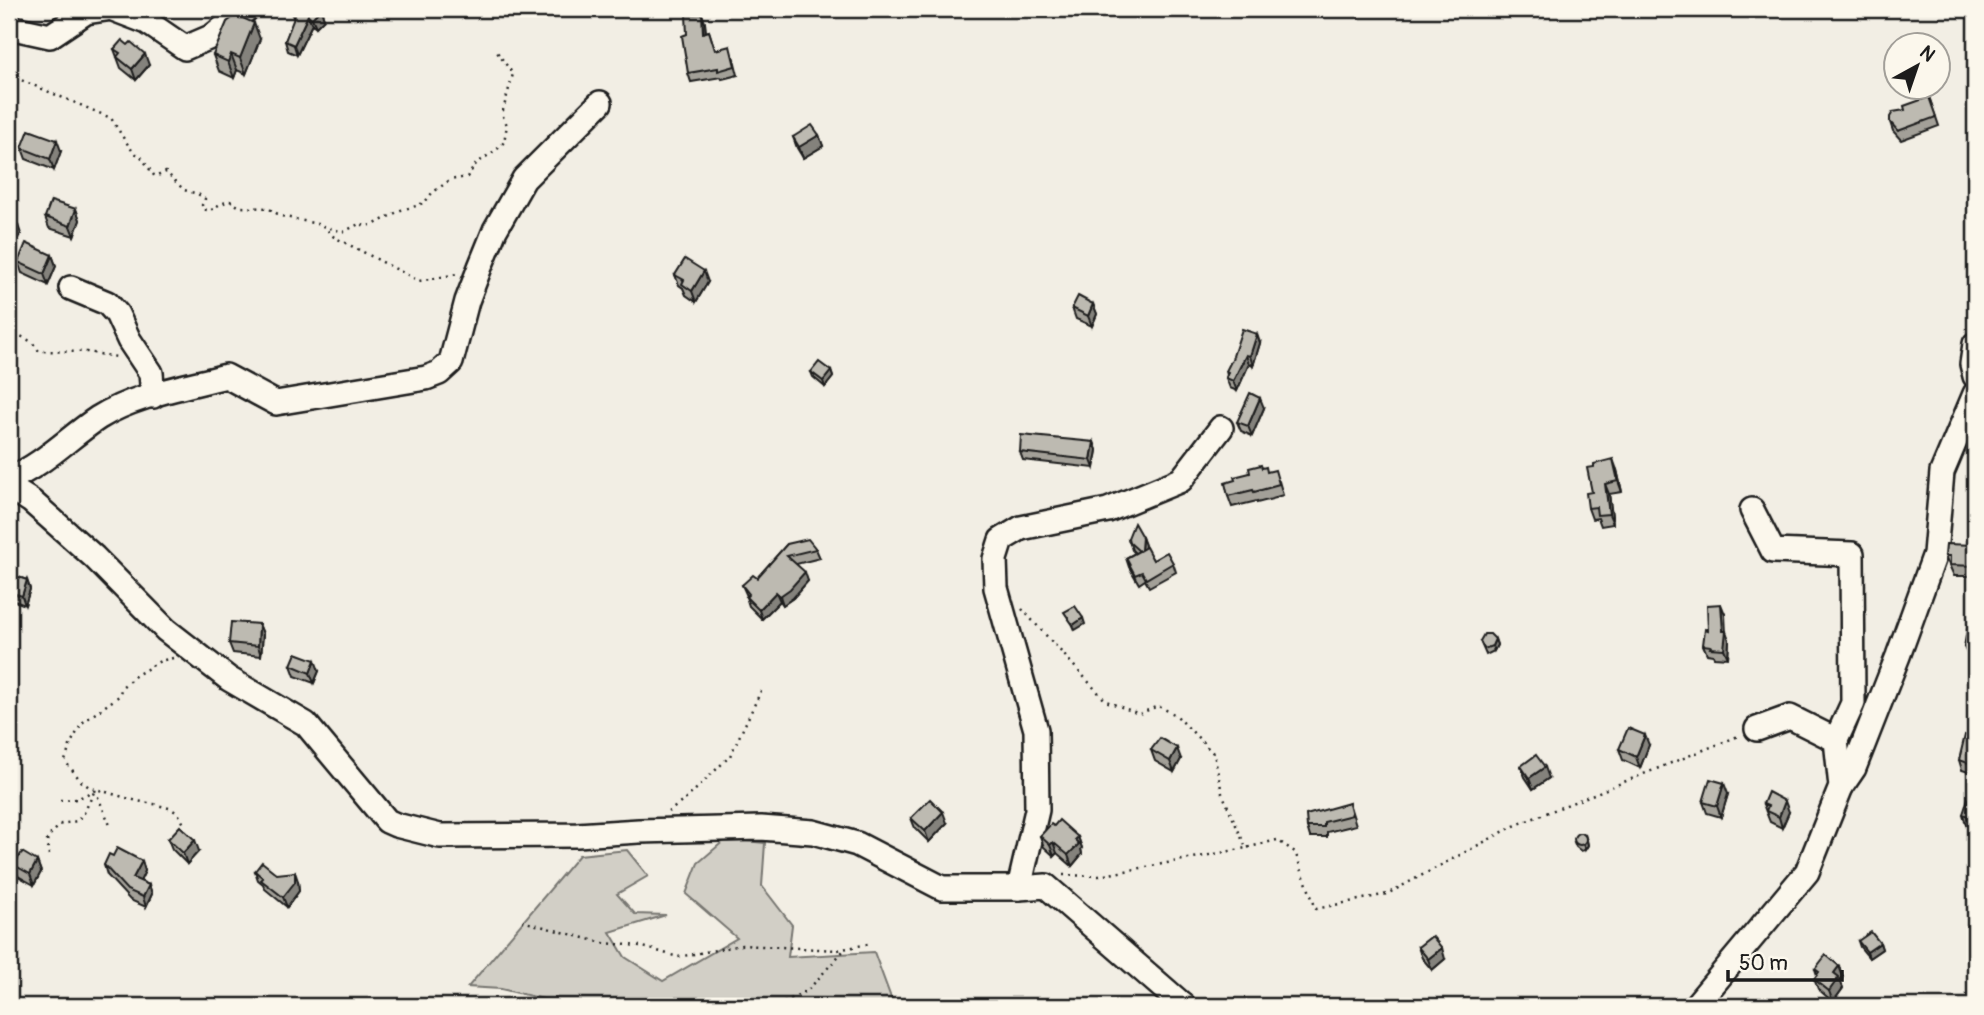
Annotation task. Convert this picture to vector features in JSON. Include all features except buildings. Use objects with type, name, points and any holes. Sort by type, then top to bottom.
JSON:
[{"type":"street","points":[[9,27],[50,36],[86,12],[106,9]]},
{"type":"street","points":[[113,9],[147,22],[185,48],[213,36],[247,9]]},
{"type":"street","points":[[9,480],[51,455],[99,418],[129,401],[226,376],[276,403],[426,378],[439,373],[451,362],[467,301],[480,267],[495,230],[524,179],[600,103]]},
{"type":"street","points":[[71,288],[107,303],[117,314],[129,340],[151,373],[153,396]]},
{"type":"street","points":[[1975,344],[1972,364],[1975,376]]},
{"type":"street","points":[[1695,1006],[1807,872],[1841,787],[1854,768],[1935,554],[1942,472],[1975,394]]},
{"type":"street","points":[[1019,888],[1037,810],[1036,730],[996,588],[995,559],[1002,541],[1021,528],[1108,510],[1181,480],[1221,428]]},
{"type":"street","points":[[9,487],[31,501],[94,557],[166,630],[229,680],[306,724],[387,821],[396,825],[440,836],[577,835],[761,828],[813,832],[857,844],[942,888],[1046,886],[1184,1006]]},
{"type":"street","points":[[1752,510],[1773,551],[1852,554],[1853,703],[1836,740],[1841,787]]},
{"type":"street","points":[[1756,729],[1790,716],[1836,740]]},
{"type":"path","points":[[9,75],[111,118],[134,153],[140,155],[155,177],[166,172],[184,191],[198,194],[205,199],[203,209],[210,211],[230,201],[240,207],[268,208],[281,216],[343,232],[359,225],[374,224],[401,210],[425,202],[432,193],[450,180],[467,177],[476,164],[500,147],[507,133],[502,114],[513,74],[497,52]]},
{"type":"path","points":[[322,225],[334,237],[419,281],[443,278],[480,267]]},
{"type":"path","points":[[9,330],[32,342],[38,351],[87,352],[122,357]]},
{"type":"path","points":[[1015,606],[1023,610],[1106,701],[1139,714],[1158,706],[1175,715],[1214,754],[1222,793],[1246,848]]},
{"type":"path","points":[[184,824],[178,813],[169,808],[95,790],[81,781],[65,761],[82,723],[119,696],[122,687],[160,661],[192,650]]},
{"type":"path","points":[[667,812],[686,799],[730,755],[761,691]]},
{"type":"path","points":[[1046,886],[1063,874],[1099,876],[1246,848],[1277,839],[1295,852],[1316,909],[1387,894],[1514,826],[1756,729]]},
{"type":"path","points":[[60,800],[77,799],[95,790]]},
{"type":"path","points":[[95,790],[110,825]]},
{"type":"path","points":[[49,855],[49,836],[61,824],[77,821],[95,790]]},
{"type":"path","points":[[522,921],[603,943],[640,946],[678,957],[742,946],[838,950],[868,944]]},
{"type":"path","points":[[786,1006],[782,1003],[808,990],[847,948]]},
{"type":"shaded area","points":[[726,839],[765,843],[762,886],[792,925],[788,957],[874,952],[894,1006],[573,1006],[501,989],[468,987],[579,855],[627,850],[648,876],[617,894],[635,914],[666,915],[610,932],[625,957],[663,981],[737,938],[686,894],[698,863]]}]
